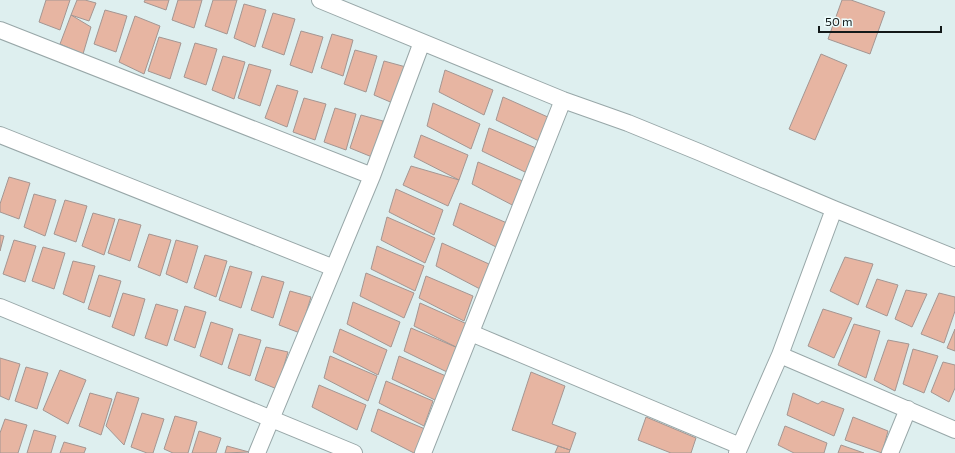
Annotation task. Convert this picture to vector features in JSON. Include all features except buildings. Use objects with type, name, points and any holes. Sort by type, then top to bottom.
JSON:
[{"type":"street","points":[[320,0],[563,100],[663,137],[955,258]]},
{"type":"street","points":[[0,30],[372,176]]},
{"type":"street","points":[[257,453],[372,176],[422,42]]},
{"type":"street","points":[[424,453],[563,100]]},
{"type":"street","points":[[0,136],[334,268]]},
{"type":"street","points":[[471,333],[738,449],[780,355],[834,209]]},
{"type":"street","points":[[0,307],[354,453]]},
{"type":"street","points":[[780,355],[955,430]]},
{"type":"street","points":[[890,453],[908,409]]}]
